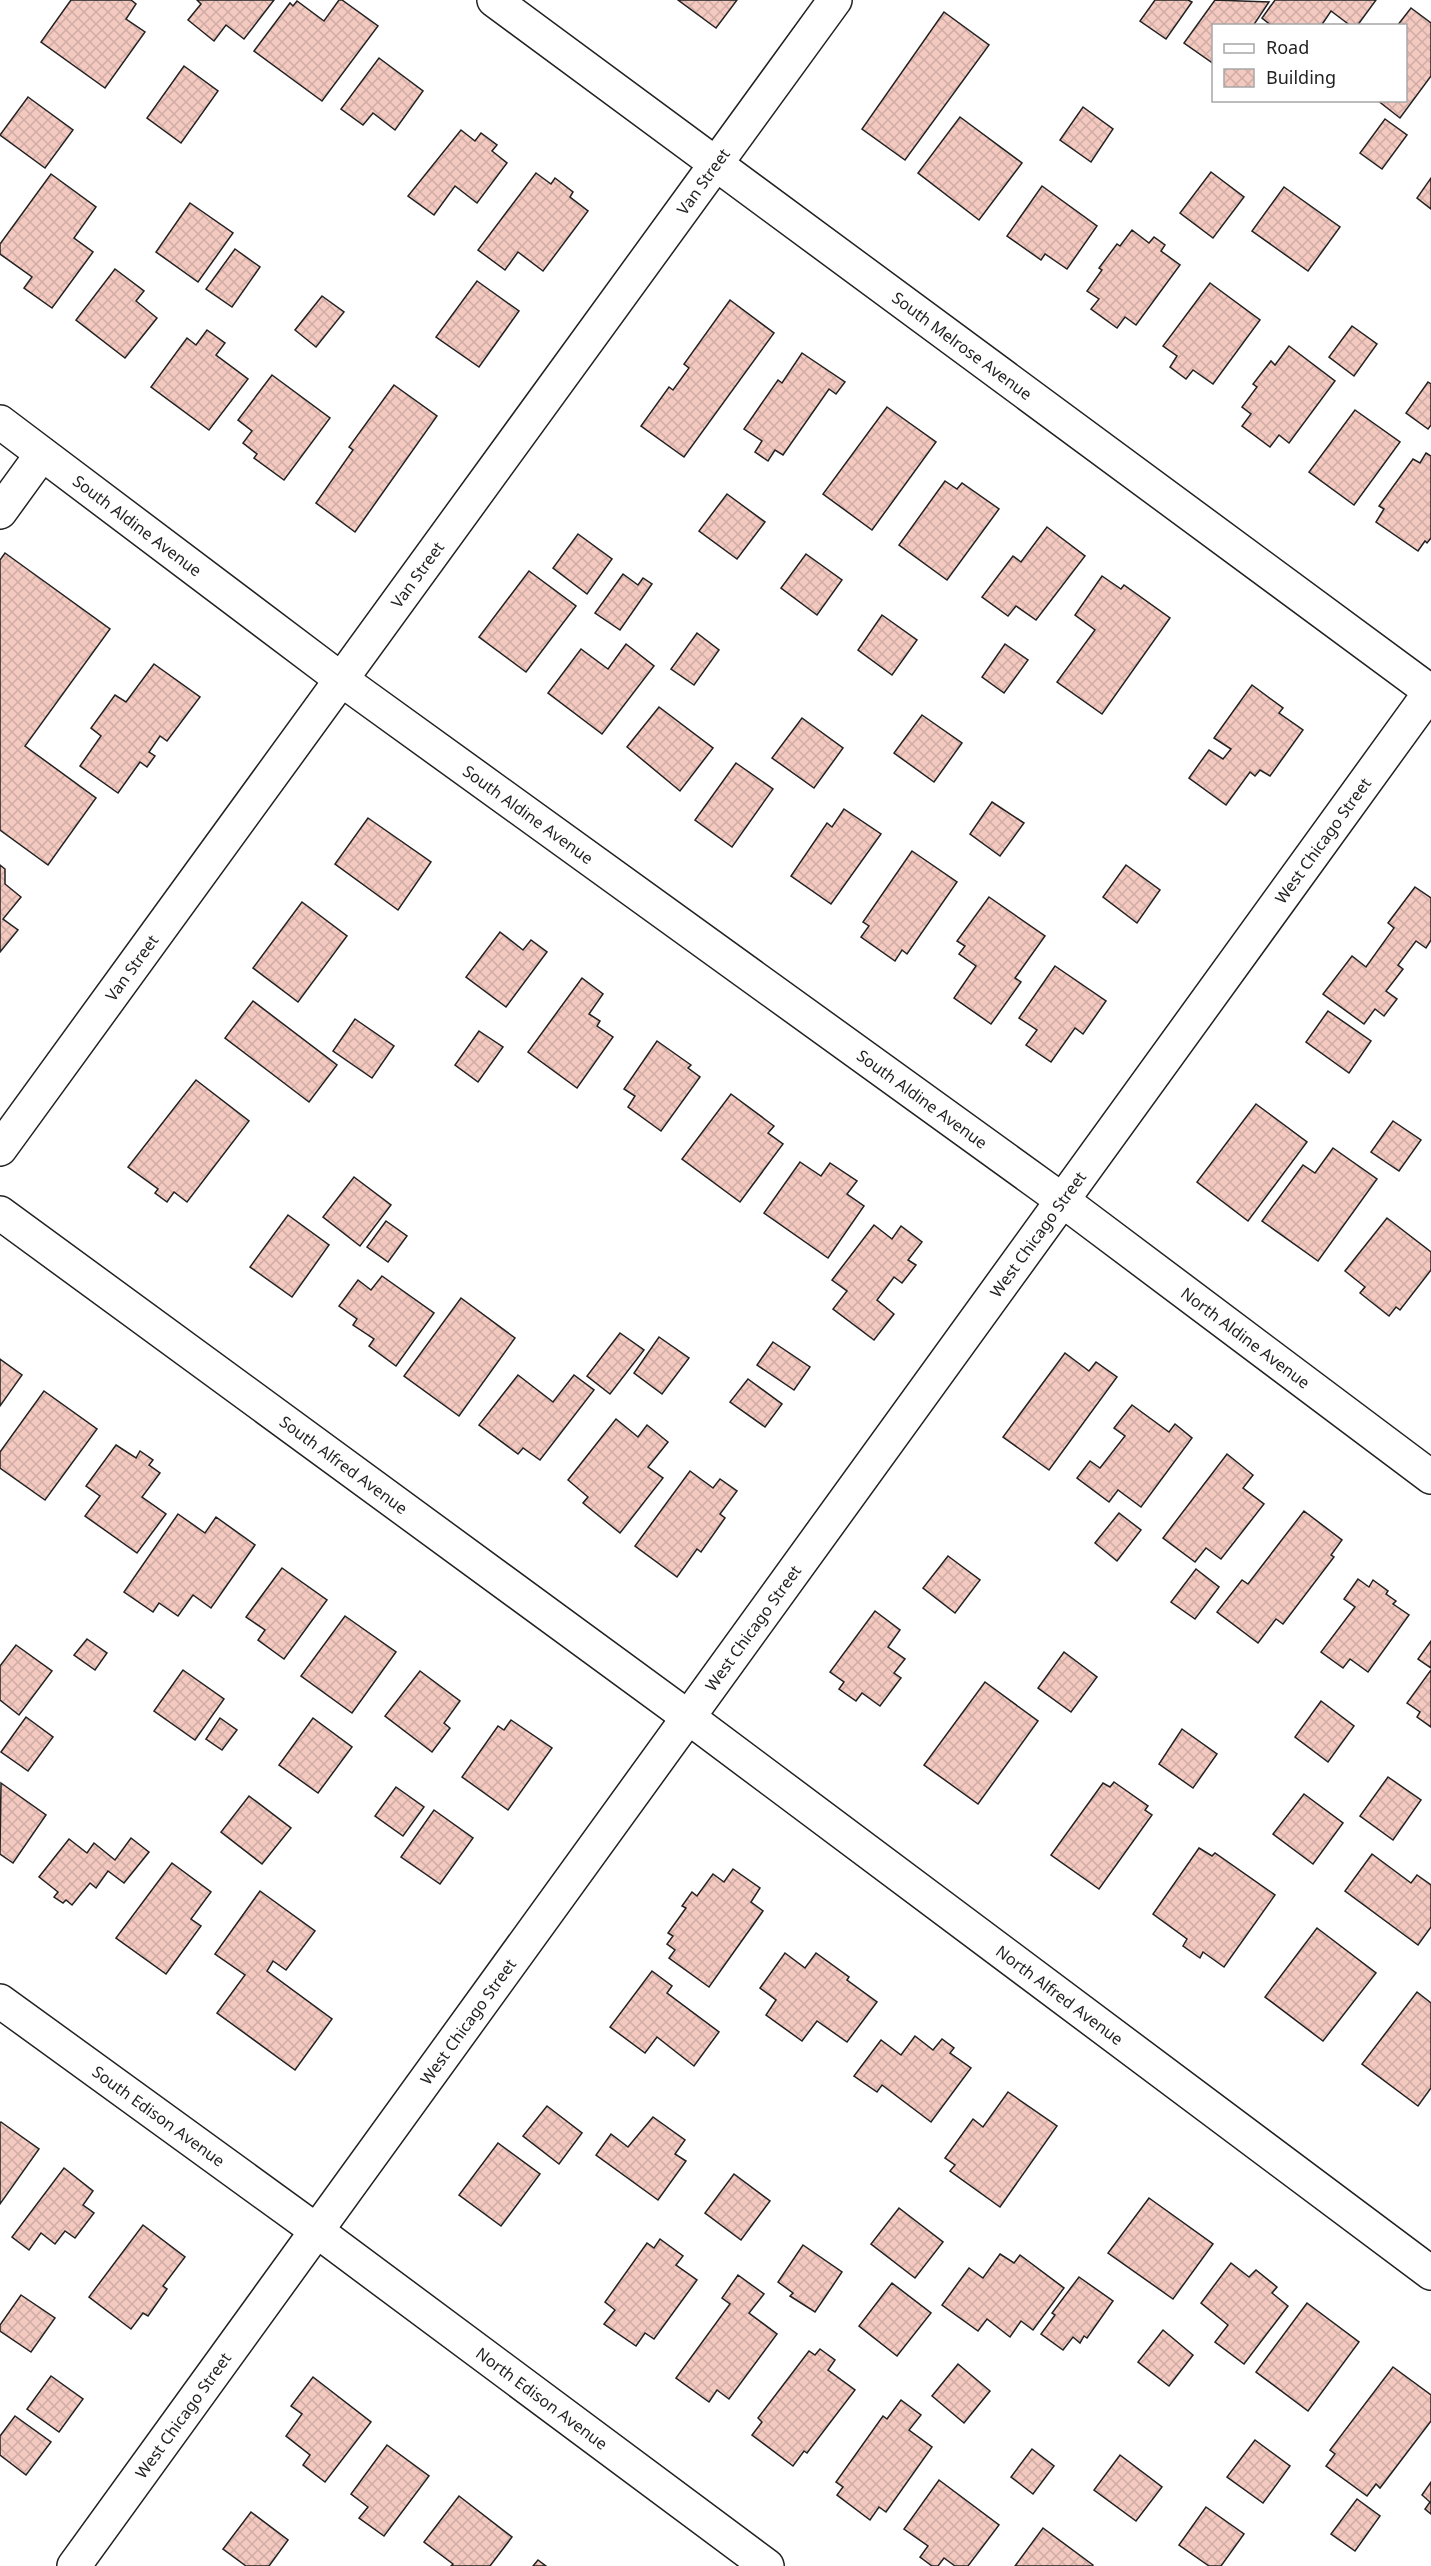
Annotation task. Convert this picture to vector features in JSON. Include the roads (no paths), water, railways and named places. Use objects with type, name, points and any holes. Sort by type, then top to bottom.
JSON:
[{"type":"street","name":"South Melrose Avenue","points":[[494,0],[1431,692]]},
{"type":"street","name":"Van Street","points":[[0,1149],[835,0]]},
{"type":"street","name":"South Aldine Avenue","points":[[0,422],[342,680],[1062,1200]]},
{"type":"street","points":[[0,512],[42,454]]},
{"type":"street","name":"West Chicago Street","points":[[74,2566],[1431,692]]},
{"type":"street","name":"North Aldine Avenue","points":[[1062,1200],[1431,1477]]},
{"type":"street","name":"South Alfred Avenue","points":[[0,1213],[688,1717]]},
{"type":"street","name":"North Alfred Avenue","points":[[688,1717],[1431,2273]]},
{"type":"street","name":"South Edison Avenue","points":[[0,2001],[317,2231]]},
{"type":"street","name":"North Edison Avenue","points":[[317,2231],[767,2566]]}]
